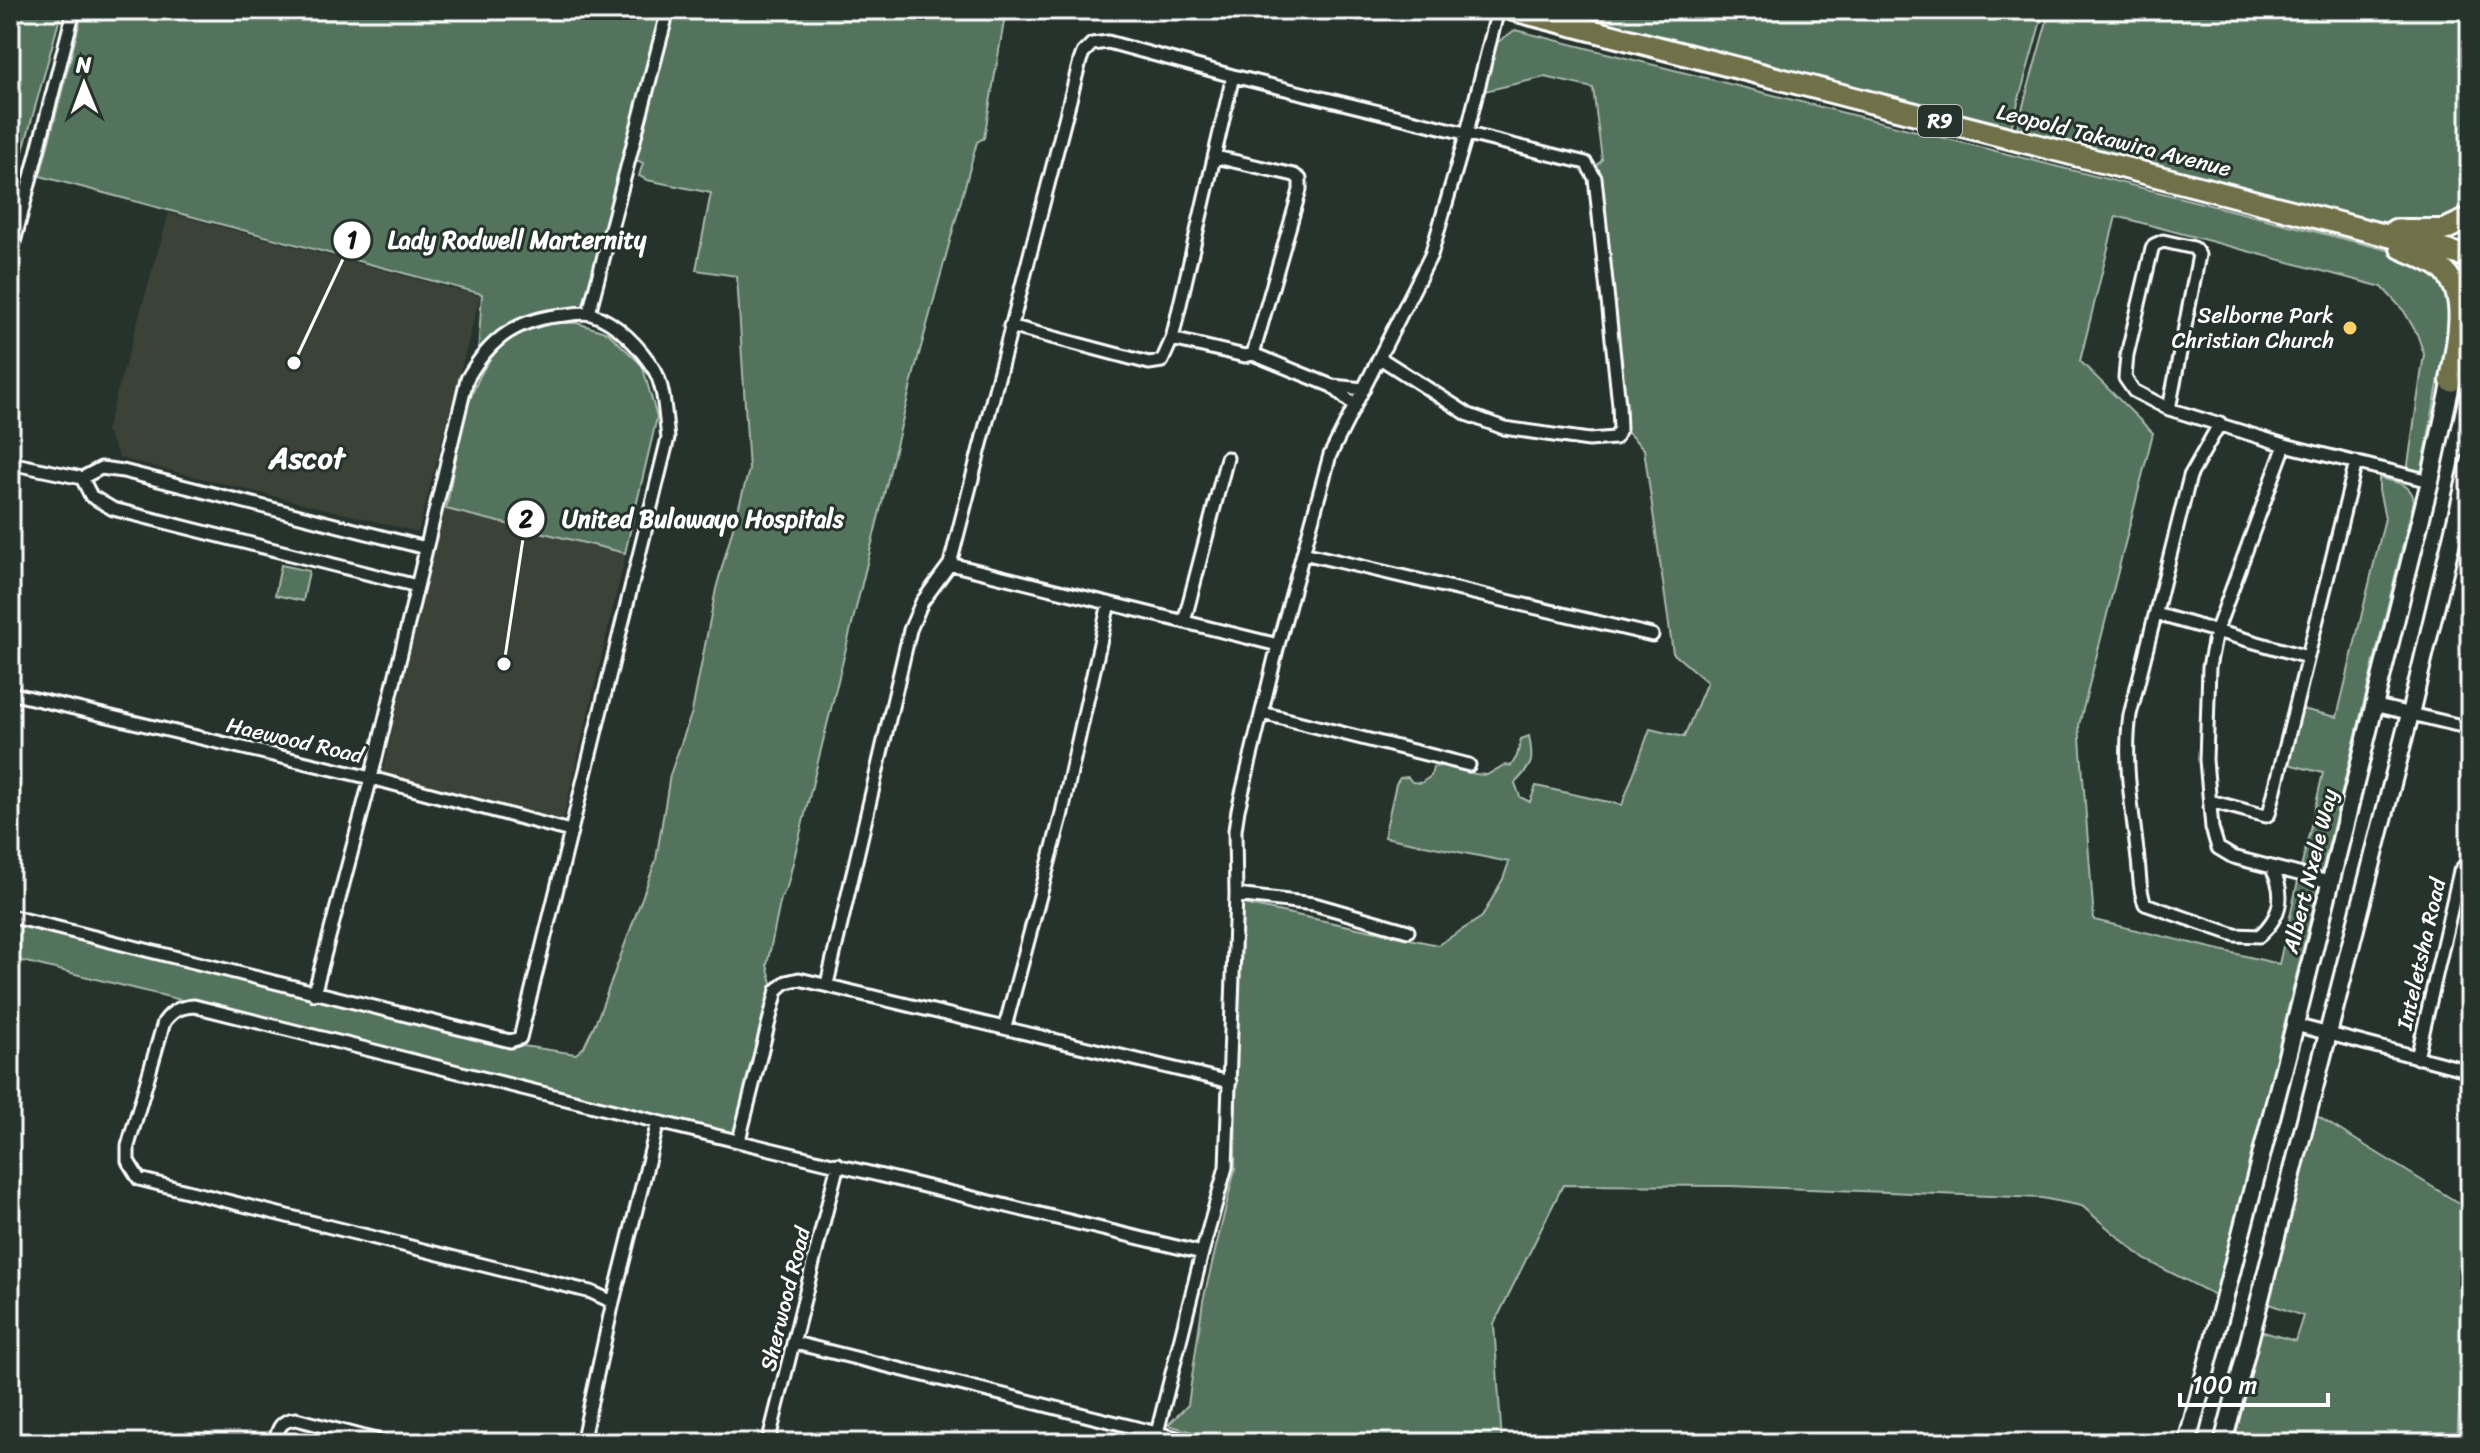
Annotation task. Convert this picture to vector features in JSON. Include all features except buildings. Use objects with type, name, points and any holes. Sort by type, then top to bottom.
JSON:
[{"type":"highway","name":"Leopold Takawira Avenue","points":[[1513,10],[2470,257]]},
{"type":"highway","points":[[2367,230],[2444,230],[2470,218]]},
{"type":"highway","points":[[2367,230],[2439,266],[2453,282],[2459,300],[2459,319],[2451,381]]},
{"type":"main road","name":"Albert Nxele Way","points":[[2187,1443],[2295,1025],[2470,307]]},
{"type":"main road","points":[[2223,1443],[2410,714],[2470,462]]},
{"type":"street","points":[[10,258],[74,10]]},
{"type":"street","points":[[589,313],[668,10]]},
{"type":"street","points":[[1157,1433],[1226,1167],[1237,818],[1278,645],[1330,455],[1431,255],[1498,10]]},
{"type":"street","points":[[827,984],[910,630],[922,602],[950,564],[1080,61],[1088,48],[1096,42],[1108,42],[1586,163],[1593,172],[1619,405],[1618,435],[1613,439],[1589,440],[1504,428],[1469,415],[1380,358]]},
{"type":"street","points":[[1010,326],[1149,363],[1162,361],[1172,339],[1233,76]]},
{"type":"street","points":[[1216,157],[1300,179],[1300,190],[1253,354]]},
{"type":"street","points":[[2169,409],[2199,255],[2194,248],[2163,241],[2152,249],[2125,374],[2134,391],[2169,409],[2285,445],[2430,481]]},
{"type":"street","points":[[10,916],[314,994],[516,1041],[523,1032],[668,438],[656,374],[639,349],[616,327],[589,313],[549,316],[525,323],[496,339],[467,379],[371,778],[314,994]]},
{"type":"street","points":[[1172,339],[1245,356],[1253,354],[1332,386],[1364,389]]},
{"type":"street","points":[[1332,386],[1355,406]]},
{"type":"street","points":[[2220,423],[2190,476],[2127,734],[2130,797],[2143,901],[2235,935],[2259,936],[2274,923],[2281,892],[2271,867]]},
{"type":"street","points":[[2285,445],[2216,632],[2209,667],[2206,713],[2212,828],[2218,848],[2233,857],[2329,882]]},
{"type":"street","points":[[1184,622],[1227,458]]},
{"type":"street","points":[[2210,801],[2266,816],[2269,814],[2356,462]]},
{"type":"street","points":[[10,463],[82,478],[101,468],[123,471],[426,548]]},
{"type":"street","points":[[82,478],[91,496],[113,509],[417,586]]},
{"type":"street","points":[[1303,553],[1652,635]]},
{"type":"street","points":[[950,564],[1278,645]]},
{"type":"street","points":[[1005,1027],[1061,817],[1109,603]]},
{"type":"street","points":[[2156,614],[2307,657]]},
{"type":"street","name":"Haewood Road","points":[[10,693],[371,778],[570,831]]},
{"type":"street","points":[[2373,705],[2470,728]]},
{"type":"street","points":[[1262,713],[1469,765]]},
{"type":"street","name":"Inteletsha Road","points":[[2417,1058],[2460,871],[2465,865],[2470,865]]},
{"type":"street","points":[[1236,895],[1314,904],[1408,931]]},
{"type":"street","points":[[739,1140],[777,990],[786,982],[799,979],[1230,1082]]},
{"type":"street","points":[[613,1302],[591,1292],[144,1182],[134,1175],[130,1167],[128,1146],[164,1022],[170,1013],[180,1007],[194,1006],[1202,1253]]},
{"type":"street","points":[[2295,1025],[2470,1071]]},
{"type":"street","points":[[582,1443],[658,1122]]},
{"type":"street","name":"Sherwood Road","points":[[768,1443],[838,1164]]},
{"type":"street","points":[[795,1343],[1197,1443]]},
{"type":"street","points":[[274,1443],[278,1426],[296,1419],[387,1443]]},
{"type":"shaded area","points":[[169,213],[480,296],[418,532],[120,458],[106,431]]},
{"type":"shaded area","points":[[577,322],[608,333],[642,365],[658,417],[563,820],[382,775],[472,384],[489,355],[514,335],[544,323]]},
{"type":"green space","points":[[10,10],[62,10],[10,198]]},
{"type":"green space","points":[[83,10],[664,10],[583,311],[549,313],[478,354],[482,294],[40,176]]},
{"type":"green space","points":[[671,10],[1006,10],[984,138],[977,142],[915,369],[787,887],[781,898],[767,965],[774,990],[736,1136],[10,958],[10,919],[510,1044],[576,1054],[584,1047],[656,860],[670,775],[692,712],[716,589],[749,470],[737,276],[696,270],[711,193],[647,180],[639,176],[643,163],[636,160]]},
{"type":"green space","points":[[1532,10],[2044,10],[2010,131]]},
{"type":"green space","points":[[2050,10],[2300,10],[2333,17],[2307,10],[2470,10],[2470,207],[2467,213],[2443,224],[2367,221],[2016,131]]},
{"type":"green space","points":[[1515,30],[2396,252],[2437,271],[2454,299],[2421,475],[2407,472],[2424,354],[2404,311],[2382,287],[2116,216],[2080,361],[2153,433],[2079,725],[2094,920],[2279,964],[2323,773],[2284,763],[2297,708],[2337,717],[2385,518],[2379,478],[2405,486],[2414,500],[2217,1296],[2144,1259],[2082,1206],[2042,1198],[1730,1186],[1563,1185],[1494,1324],[1502,1443],[1233,1443],[1168,1425],[1188,1405],[1203,1301],[1235,1169],[1239,903],[1438,945],[1482,917],[1509,862],[1384,837],[1400,778],[1408,777],[1412,782],[1421,783],[1431,776],[1433,767],[1447,765],[1487,775],[1504,765],[1511,766],[1521,739],[1529,736],[1531,762],[1515,783],[1520,797],[1530,802],[1536,786],[1622,805],[1650,729],[1684,737],[1707,682],[1673,653],[1644,449],[1624,429],[1594,169],[1602,160],[1593,88],[1545,77],[1481,92],[1495,44]]},
{"type":"green space","points":[[577,323],[608,333],[642,365],[657,417],[625,553],[446,509],[462,426],[482,371],[498,349],[519,333],[546,324]]},
{"type":"green space","points":[[281,565],[309,571],[303,601],[275,595]]},
{"type":"green space","points":[[2317,1116],[2470,1210],[2470,1391],[2460,1389],[2457,1443],[2228,1443],[2260,1331],[2295,1341],[2303,1316],[2269,1304]]},
{"type":"place","name":"Selborne Park Christian Church","points":[[2350,328]]},
{"type":"place","name":"Lady Rodwell Marternity","points":[[294,363]]},
{"type":"place","name":"United Bulawayo Hospitals","points":[[504,664]]},
{"type":"district","name":"Ascot","points":[[307,458]]}]
